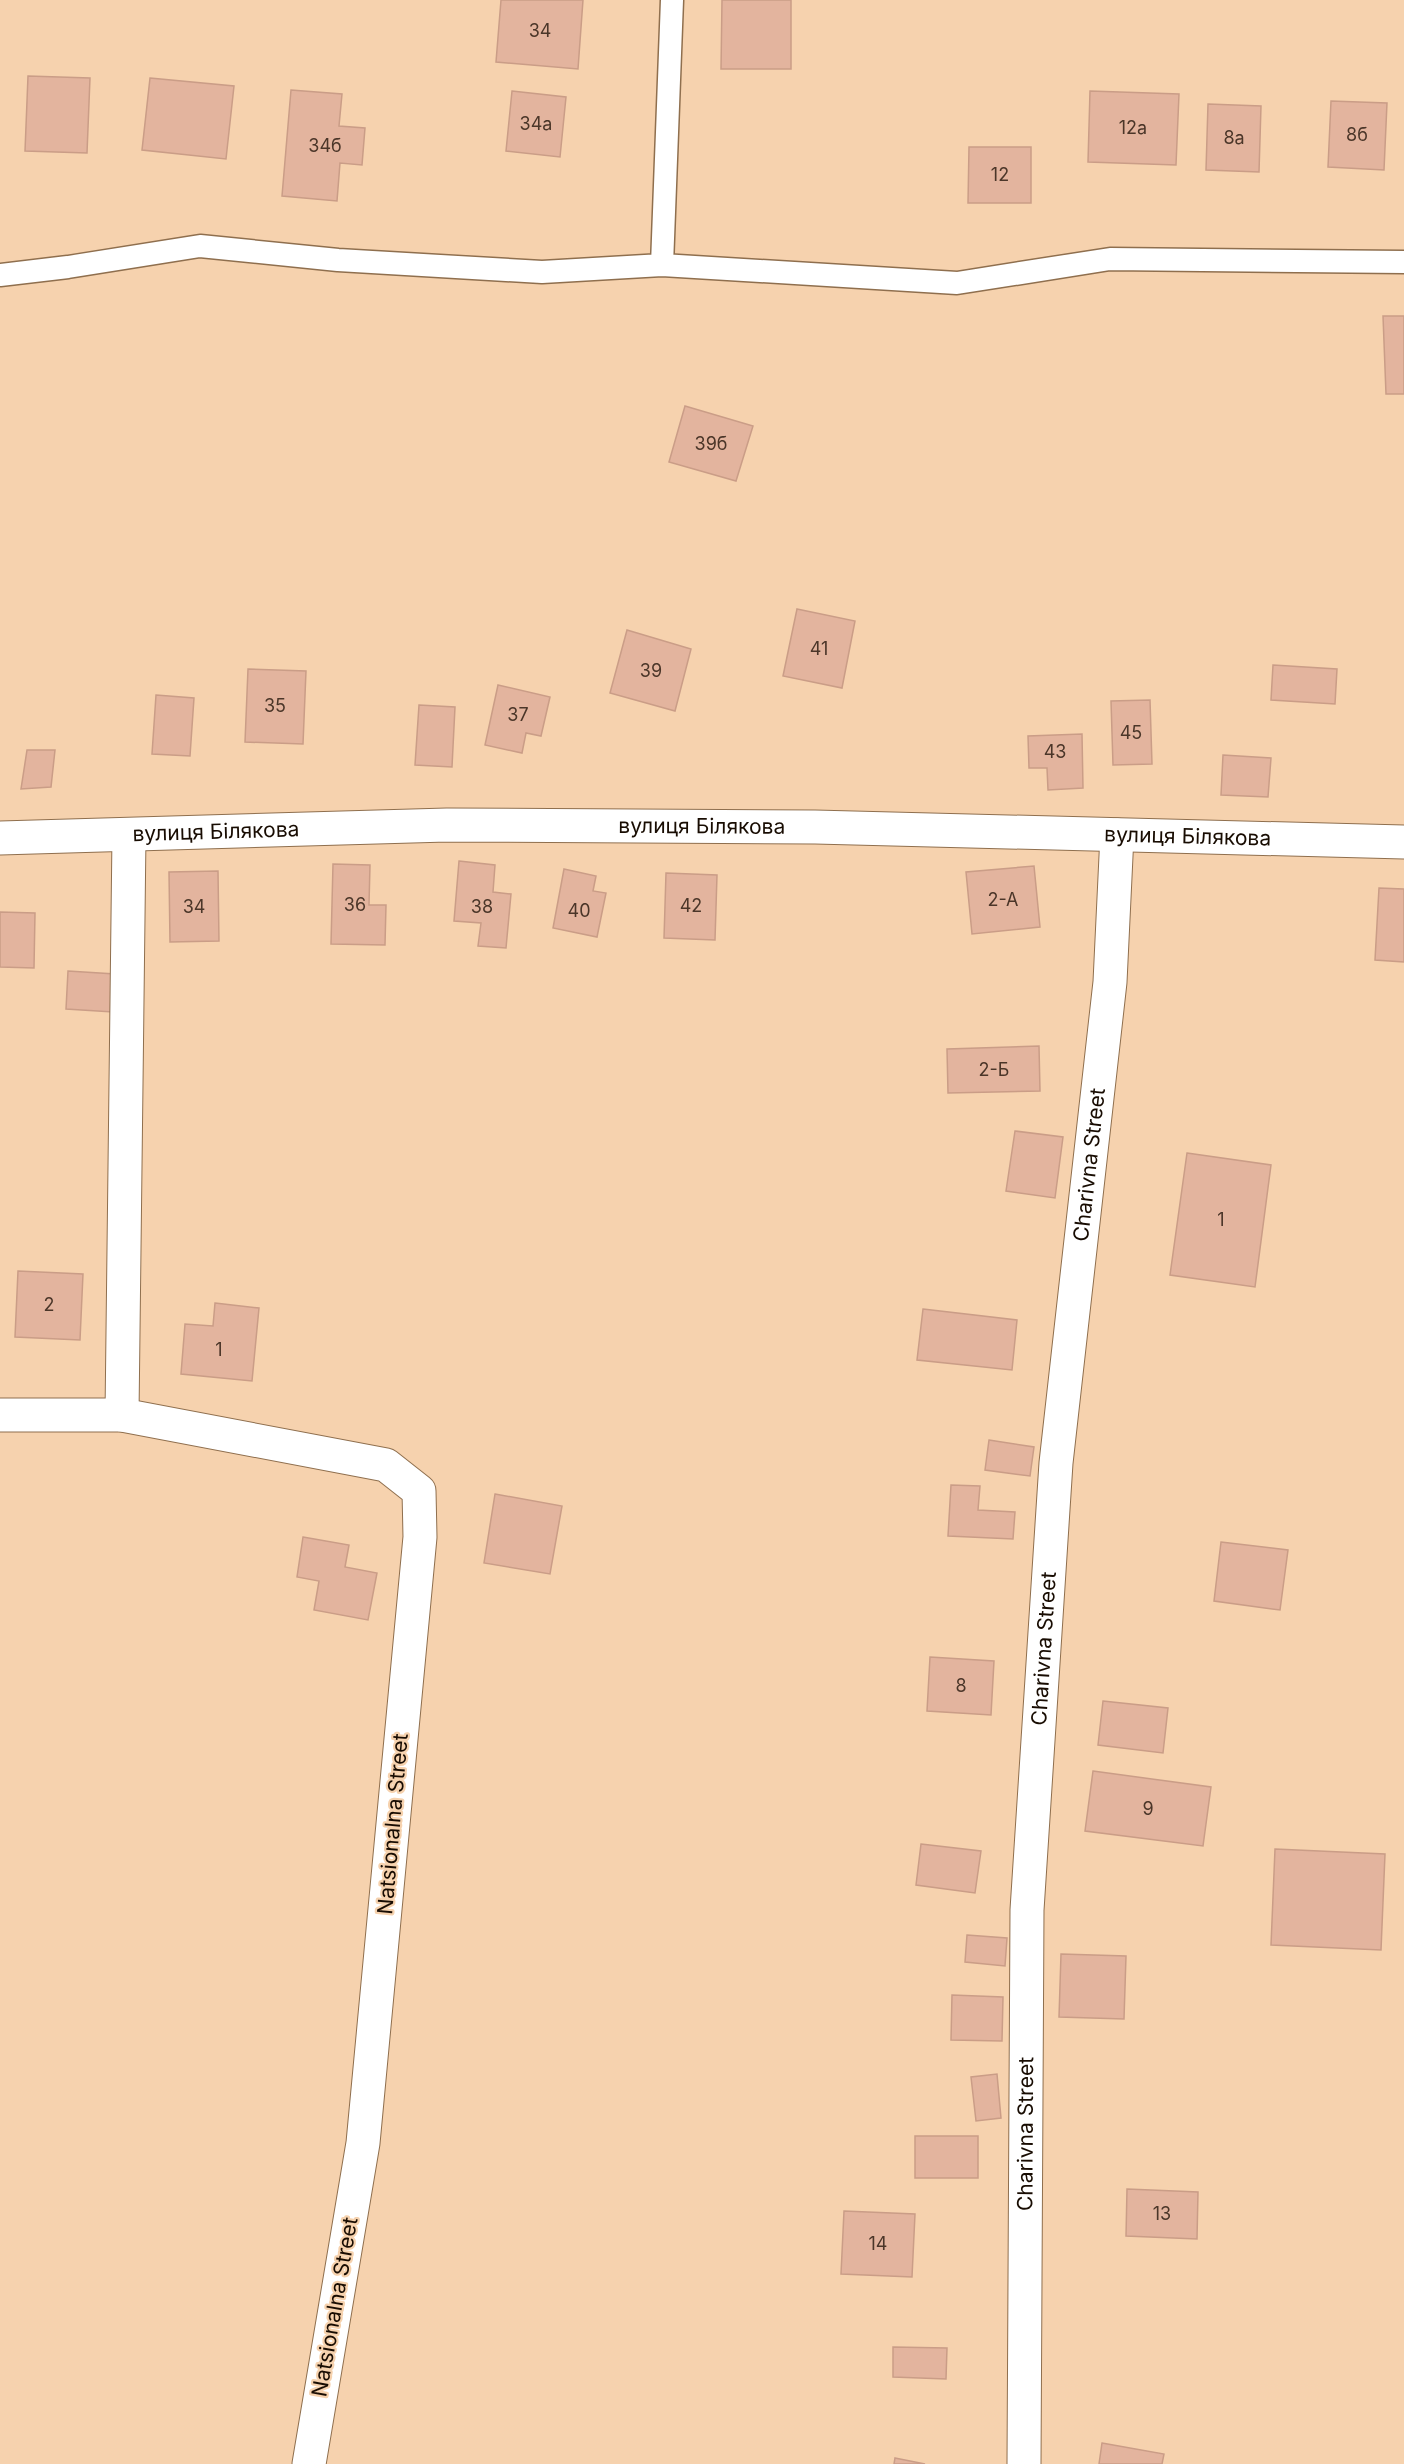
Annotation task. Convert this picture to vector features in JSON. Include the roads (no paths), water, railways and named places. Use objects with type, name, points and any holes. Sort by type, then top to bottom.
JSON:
[{"type":"street","name":"вулиця Білякова","points":[[0,838],[447,825],[815,827],[1404,842]]},
{"type":"street","name":"Charivna Street","points":[[1024,2464],[1027,1910],[1056,1462],[1110,982],[1117,835]]},
{"type":"street","points":[[0,1415],[122,1415],[129,836]]},
{"type":"street","name":"Natsionalna Street","points":[[122,1415],[386,1465],[419,1491],[420,1537],[363,2143],[309,2464]]},
{"type":"lane","points":[[662,265],[672,0]]},
{"type":"lane","points":[[0,275],[68,267],[200,246],[338,260],[542,272],[662,265],[957,283],[1110,259],[1404,262]]}]
